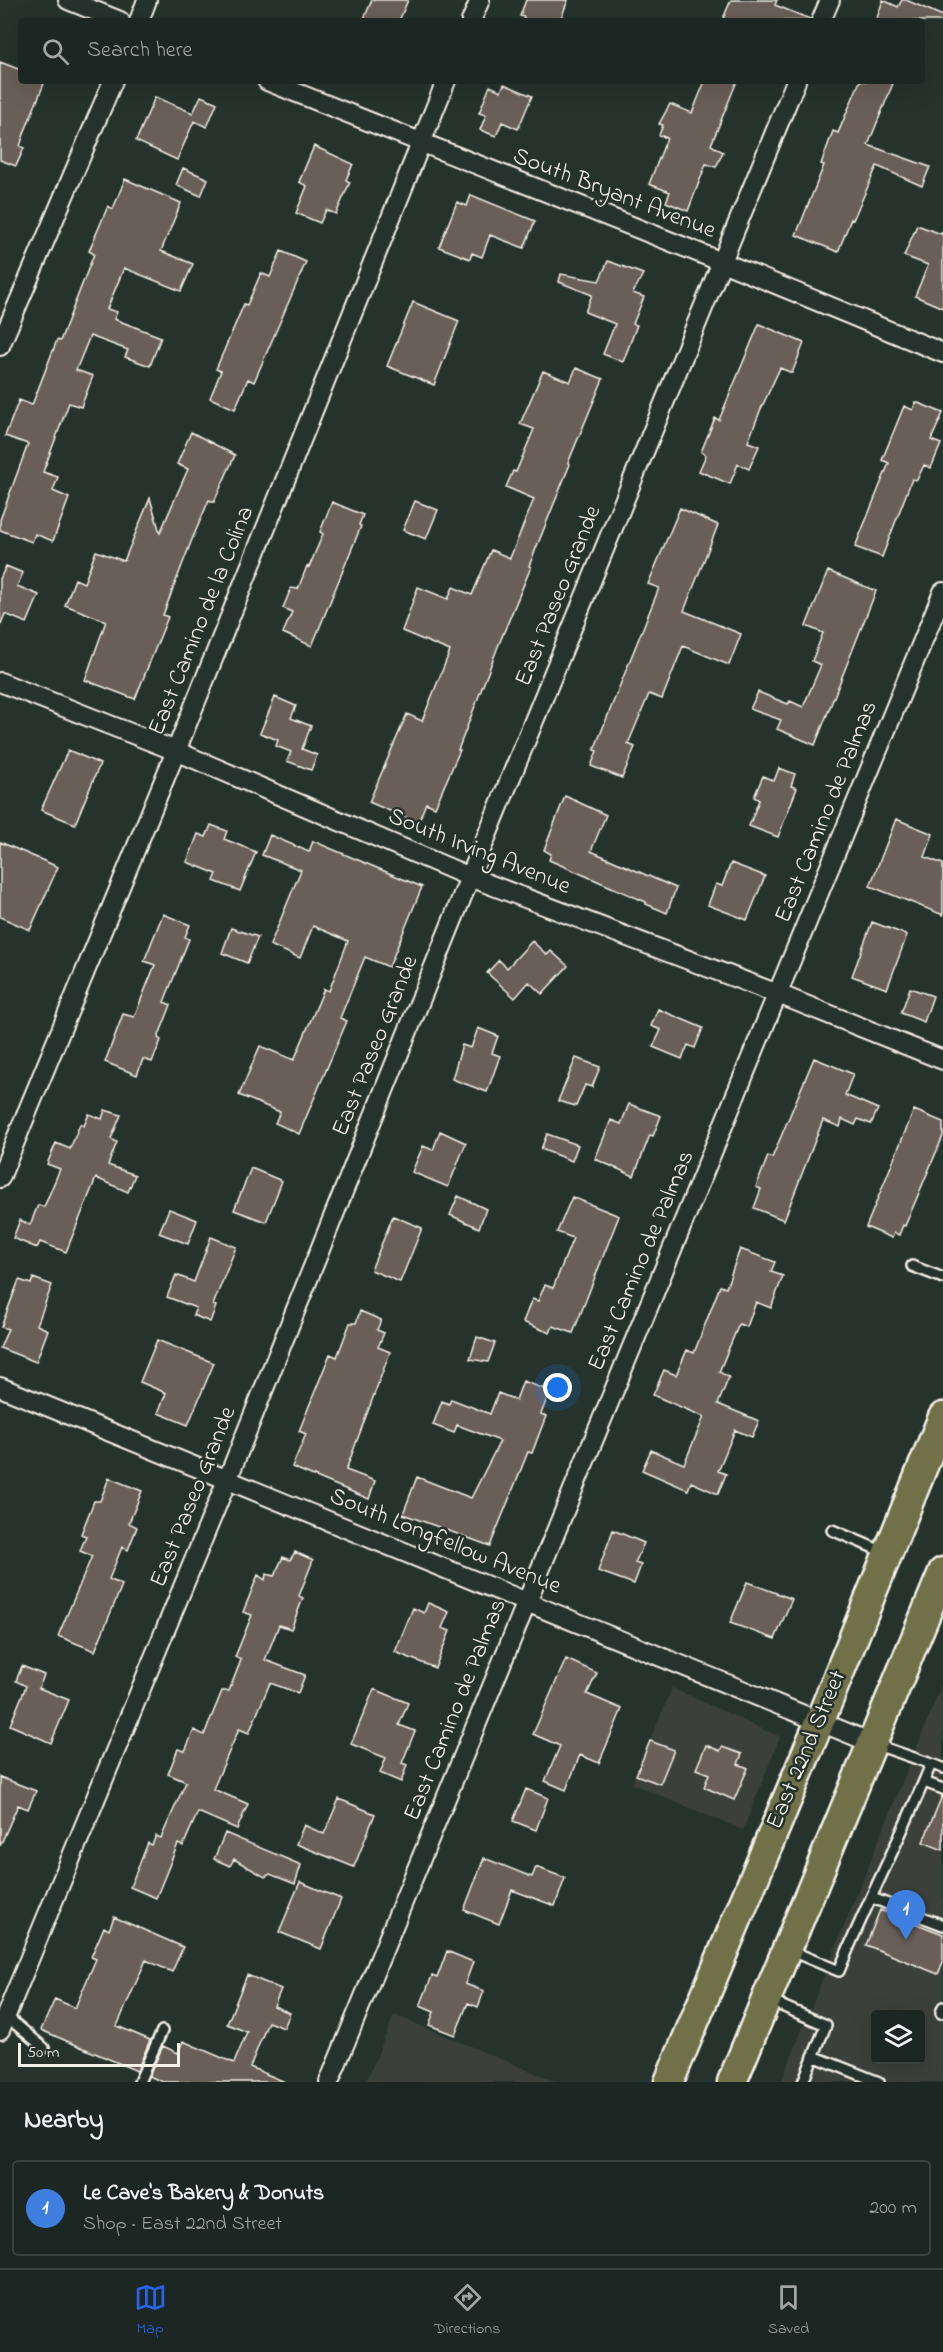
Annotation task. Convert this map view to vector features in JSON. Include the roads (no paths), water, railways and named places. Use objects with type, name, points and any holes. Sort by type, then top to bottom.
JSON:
[{"type":"main road","name":"East 22nd Street","points":[[669,2082],[943,1418]]},
{"type":"main road","points":[[732,2082],[943,1572]]},
{"type":"street","points":[[68,0],[113,18]]},
{"type":"street","points":[[140,18],[147,0]]},
{"type":"street","points":[[472,18],[480,0]]},
{"type":"street","points":[[822,18],[830,0]]},
{"type":"street","points":[[0,346],[112,84]]},
{"type":"street","name":"South Bryant Avenue","points":[[274,84],[722,262],[943,353]]},
{"type":"street","name":"East Camino de la Colina","points":[[0,1178],[176,751],[445,84]]},
{"type":"street","name":"East Paseo Grande","points":[[3,2023],[228,1478],[470,877],[795,84]]},
{"type":"street","name":"East Camino de Palmas","points":[[329,2082],[943,592]]},
{"type":"street","name":"South Irving Avenue","points":[[0,682],[176,751],[470,877],[778,994],[943,1060]]},
{"type":"street","name":"South Longfellow Avenue","points":[[0,1386],[872,1743]]},
{"type":"lane","points":[[912,1266],[943,1278]]},
{"type":"lane","points":[[832,1530],[888,1554]]},
{"type":"lane","points":[[872,1743],[943,1768]]},
{"type":"lane","points":[[787,1949],[839,1971],[931,1764]]},
{"type":"lane","points":[[924,1782],[943,1789]]},
{"type":"lane","points":[[872,1898],[943,1925]]},
{"type":"lane","points":[[766,1999],[826,2025],[803,2082]]},
{"type":"lane","points":[[3,2023],[44,2048]]},
{"type":"lane","points":[[139,2082],[162,2031]]},
{"type":"lane","points":[[813,2056],[879,2082]]},
{"type":"place","name":"Le Cave's Bakery & Donuts","points":[[906,1940]]}]
